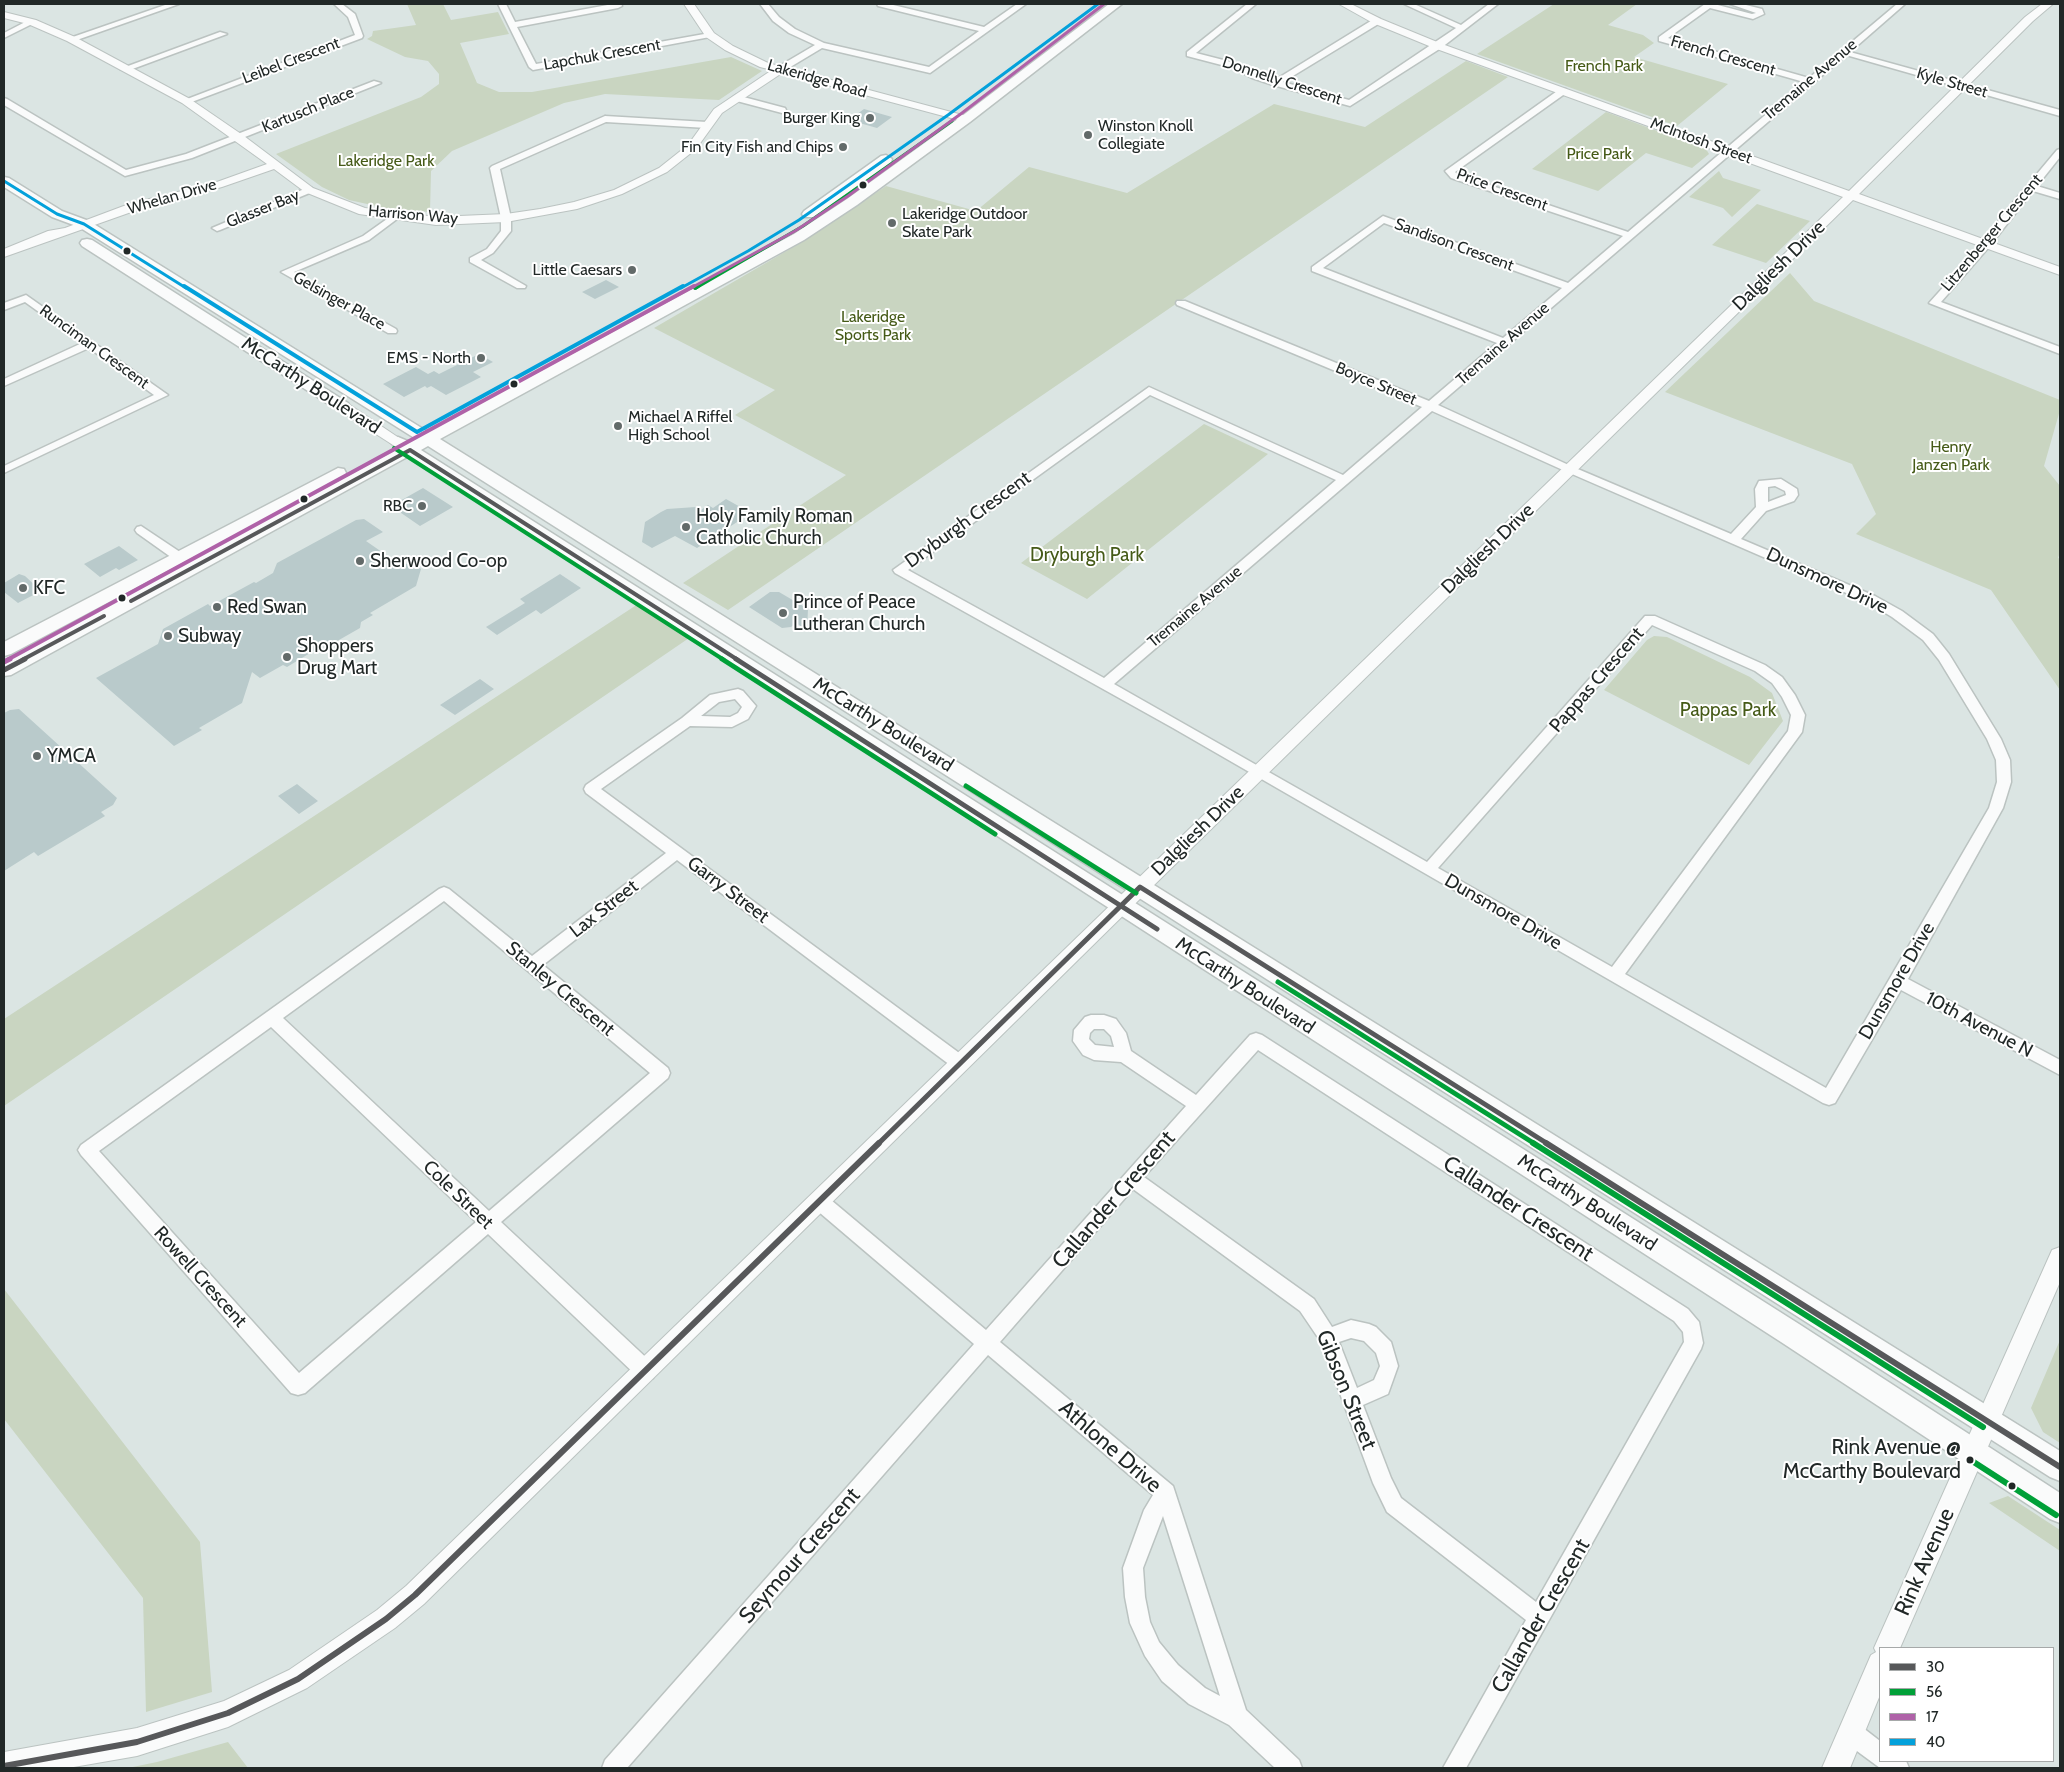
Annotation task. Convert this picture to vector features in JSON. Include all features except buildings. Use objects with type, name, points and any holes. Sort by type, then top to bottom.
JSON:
[{"type":"main road","points":[[423,436],[748,251],[825,203],[1098,4]]},
{"type":"main road","points":[[4,650],[178,558],[404,446],[799,237],[852,202],[966,119],[1116,4]]},
{"type":"main road","name":"McCarthy Boulevard","points":[[4,181],[57,214],[84,224],[423,436],[2060,1467]]},
{"type":"main road","name":"McCarthy Boulevard","points":[[57,214],[68,231],[342,406]]},
{"type":"main road","points":[[4,670],[404,446]]},
{"type":"main road","name":"McCarthy Boulevard","points":[[404,446],[1120,906],[1765,1317],[2060,1508]]},
{"type":"street","points":[[71,39],[175,4]]},
{"type":"street","name":"Leibel Crescent","points":[[186,101],[359,36],[352,16],[338,4]]},
{"type":"street","name":"Lapchuk Crescent","points":[[502,4],[533,67],[710,35]]},
{"type":"street","points":[[514,25],[618,6],[617,4]]},
{"type":"street","name":"Lakeridge Road","points":[[689,4],[710,35],[736,52],[778,70],[966,119]]},
{"type":"street","points":[[764,4],[776,19],[792,32],[821,44],[930,70],[1022,4]]},
{"type":"street","points":[[880,4],[985,30]]},
{"type":"street","name":"Donnelly Crescent","points":[[1252,4],[1190,54],[1236,66],[1254,76],[1276,83],[1350,103],[1438,46],[1494,4]]},
{"type":"street","name":"McIntosh Street","points":[[1344,4],[1377,21],[1438,46],[2060,271]]},
{"type":"street","points":[[1408,4],[1462,28]]},
{"type":"street","name":"French Crescent","points":[[1734,4],[1759,11],[1760,14],[1753,17],[1709,4],[1662,39],[1809,81]]},
{"type":"street","name":"Tremaine Avenue","points":[[1105,684],[1900,4]]},
{"type":"street","name":"Dalgliesh Drive","points":[[4,1766],[137,1742],[228,1713],[298,1679],[370,1630],[415,1595],[1569,469],[1780,267],[1961,85],[2048,4]]},
{"type":"street","name":"Harrison Way","points":[[4,15],[32,22],[71,39],[186,101],[240,138],[309,190],[363,211],[436,221],[506,218],[578,205],[618,192],[663,170],[692,147],[718,111],[778,70],[821,44]]},
{"type":"street","points":[[1276,83],[1377,21]]},
{"type":"street","points":[[4,36],[32,22]]},
{"type":"street","points":[[124,69],[223,34]]},
{"type":"street","name":"Kyle Street","points":[[1843,52],[2060,113]]},
{"type":"street","name":"Kartusch Place","points":[[4,101],[125,173],[190,156],[240,138],[377,82]]},
{"type":"street","name":"Price Crescent","points":[[1563,91],[1450,171],[1454,176],[1628,235]]},
{"type":"street","points":[[736,98],[782,110]]},
{"type":"street","points":[[521,286],[474,260],[490,250],[506,231],[506,218],[495,168],[606,119],[706,126]]},
{"type":"street","name":"Litzenberger Crescent","points":[[2060,152],[1986,245],[1934,303],[2060,351]]},
{"type":"street","name":"Whelan Drive","points":[[4,253],[52,234],[68,231],[133,207],[218,185],[276,165]]},
{"type":"street","points":[[2031,187],[2060,196]]},
{"type":"street","name":"Glasser Bay","points":[[217,228],[309,190]]},
{"type":"street","name":"Gelsinger Place","points":[[392,331],[286,272],[366,238],[394,216]]},
{"type":"street","name":"Sandison Crescent","points":[[1504,342],[1316,269],[1383,219],[1569,287]]},
{"type":"street","name":"Whelan Drive","points":[[4,261],[60,238],[68,231]]},
{"type":"street","name":"Runciman Crescent","points":[[4,307],[26,298],[162,395],[4,470]]},
{"type":"street","name":"Boyce Street","points":[[1181,303],[1430,406],[1569,469]]},
{"type":"street","points":[[4,383],[90,344]]},
{"type":"street","name":"Dryburgh Crescent","points":[[1258,774],[1105,684],[899,570],[1149,390],[1345,480]]},
{"type":"street","name":"McCarthy Boulevard","points":[[342,406],[404,446]]},
{"type":"street","name":"Dunsmore Drive","points":[[1258,774],[1829,1098],[1898,982],[1996,808],[2004,782],[2003,760],[1994,739],[1944,657],[1928,637],[1897,614],[1871,598],[1569,469]]},
{"type":"street","points":[[1734,539],[1762,508]]},
{"type":"street","points":[[141,530],[178,558]]},
{"type":"street","name":"Pappas Crescent","points":[[1428,870],[1650,619],[1760,668],[1777,680],[1788,695],[1798,715],[1796,732],[1614,976]]},
{"type":"street","name":"Garry Street","points":[[688,720],[591,789],[960,1063]]},
{"type":"street","name":"Lax Street","points":[[532,965],[677,852]]},
{"type":"street","name":"Stanley Crescent","points":[[272,1018],[444,893],[662,1074],[488,1223]]},
{"type":"street","name":"10th Avenue N","points":[[1898,982],[2060,1068]]},
{"type":"street","name":"Rowell Crescent","points":[[272,1018],[87,1150],[298,1386],[488,1223]]},
{"type":"street","name":"Cole Street","points":[[272,1018],[646,1371]]},
{"type":"street","name":"Callander Crescent","points":[[988,1343],[1256,1040],[1681,1315],[1692,1328],[1694,1343],[1454,1768]]},
{"type":"street","points":[[1124,1056],[1197,1106]]},
{"type":"street","name":"Gibson Street","points":[[1132,1178],[1307,1305],[1328,1337],[1383,1483],[1394,1505],[1540,1618]]},
{"type":"street","name":"Athlone Drive","points":[[819,1201],[1166,1493],[1238,1717],[1291,1768]]},
{"type":"street","name":"Rink Avenue","points":[[1887,1647],[2060,1257]]},
{"type":"street","points":[[1328,1337],[1352,1329],[1369,1333],[1384,1348],[1389,1366],[1381,1387],[1352,1400]]},
{"type":"street","name":"Seymour Crescent","points":[[613,1768],[988,1343]]},
{"type":"street","points":[[1166,1493],[1151,1517],[1133,1568],[1135,1597],[1140,1623],[1152,1649],[1170,1673],[1197,1696],[1238,1717]]},
{"type":"street","points":[[1836,1768],[1879,1666]]},
{"type":"street","points":[[1850,1732],[1879,1754]]},
{"type":"green space","name":"Lakeridge Park","points":[[407,4],[443,4],[451,20],[498,12],[509,34],[460,43],[477,83],[499,92],[532,92],[731,57],[762,71],[719,100],[605,94],[564,103],[452,151],[431,171],[430,212],[390,209],[349,200],[322,187],[276,154],[421,97],[439,84],[439,74],[428,61],[405,57],[367,39],[372,36],[373,31],[416,25]]},
{"type":"green space","name":"French Park","points":[[1554,4],[1637,4],[1608,25],[1643,35],[1654,43],[1634,57],[1728,84],[1677,126],[1477,54]]},
{"type":"green space","name":"Lakeridge Sports Park","points":[[1466,61],[1508,77],[728,610],[683,583],[846,475],[735,415],[775,390],[654,328],[802,242],[886,186],[976,211],[1029,167],[1127,193],[1274,104],[1365,127]]},
{"type":"green space","name":"Price Park","points":[[1606,112],[1706,149],[1709,154],[1692,168],[1646,153],[1598,191],[1532,169]]},
{"type":"green space","points":[[1719,171],[1723,178],[1761,190],[1732,217],[1723,208],[1689,197]]},
{"type":"green space","points":[[1757,204],[1810,221],[1766,263],[1712,245]]},
{"type":"green space","name":"Henry Janzen Park","points":[[1790,273],[1814,301],[2060,400],[2060,410],[2044,466],[2060,486],[2060,552],[2058,558],[2060,559],[2060,690],[1991,590],[1856,534],[1876,514],[1852,464],[1665,392]]},
{"type":"green space","name":"Dryburgh Park","points":[[1204,424],[1268,454],[1087,599],[1021,563]]},
{"type":"green space","points":[[638,604],[692,636],[4,1106],[4,1019]]},
{"type":"green space","name":"Pappas Park","points":[[1654,636],[1667,637],[1750,677],[1772,693],[1783,721],[1749,765],[1604,690],[1647,640]]},
{"type":"green space","points":[[4,1289],[200,1542],[212,1692],[146,1712],[143,1598],[4,1419]]},
{"type":"green space","points":[[2060,1340],[2060,1443],[2043,1432],[2031,1408]]},
{"type":"green space","points":[[2008,1496],[2060,1530],[2060,1551],[1989,1503]]},
{"type":"green space","points":[[228,1742],[248,1768],[128,1768],[157,1762]]},
{"type":"transit line","name":"40","points":[[4,181],[57,214],[84,224],[417,432],[748,251],[799,220],[948,115],[1098,4]]},
{"type":"transit line","name":"17","points":[[4,662],[795,231],[848,196],[962,113],[1104,4]]},
{"type":"transit line","name":"56","points":[[695,288],[803,226],[952,121]]},
{"type":"transit line","name":"56","points":[[394,448],[995,834]]},
{"type":"transit line","name":"30","points":[[131,601],[410,450],[1157,929]]},
{"type":"transit line","name":"30","points":[[4,670],[104,616]]},
{"type":"transit line","name":"56","points":[[966,786],[1136,893]]},
{"type":"transit line","name":"30","points":[[4,1766],[137,1742],[228,1713],[298,1679],[386,1619],[415,1595],[646,1371],[1140,887],[2060,1467]]},
{"type":"transit line","name":"56","points":[[1278,982],[1983,1427]]},
{"type":"transit line","name":"56","points":[[1969,1459],[2056,1515]]},
{"type":"place","name":"Burger King","points":[[870,118]]},
{"type":"place","name":"Winston Knoll Collegiate","points":[[1088,135]]},
{"type":"place","name":"Fin City Fish and Chips","points":[[843,147]]},
{"type":"place","name":"Lakeridge Outdoor Skate Park","points":[[892,223]]},
{"type":"place","name":"Little Caesars","points":[[632,270]]},
{"type":"place","name":"EMS - North","points":[[481,358]]},
{"type":"place","name":"Michael A Riffel High School","points":[[618,426]]},
{"type":"place","name":"RBC","points":[[422,506]]},
{"type":"place","name":"Holy Family Roman Catholic Church","points":[[686,527]]},
{"type":"place","name":"Sherwood Co-op","points":[[360,561]]},
{"type":"place","name":"KFC","points":[[23,588]]},
{"type":"place","name":"Red Swan","points":[[217,607]]},
{"type":"place","name":"Prince of Peace Lutheran Church","points":[[783,613]]},
{"type":"place","name":"Subway","points":[[168,636]]},
{"type":"place","name":"Shoppers Drug Mart","points":[[287,657]]},
{"type":"place","name":"YMCA","points":[[37,756]]},
{"type":"place","name":"Rink Avenue @ McCarthy Boulevard","points":[[1970,1460]]}]
